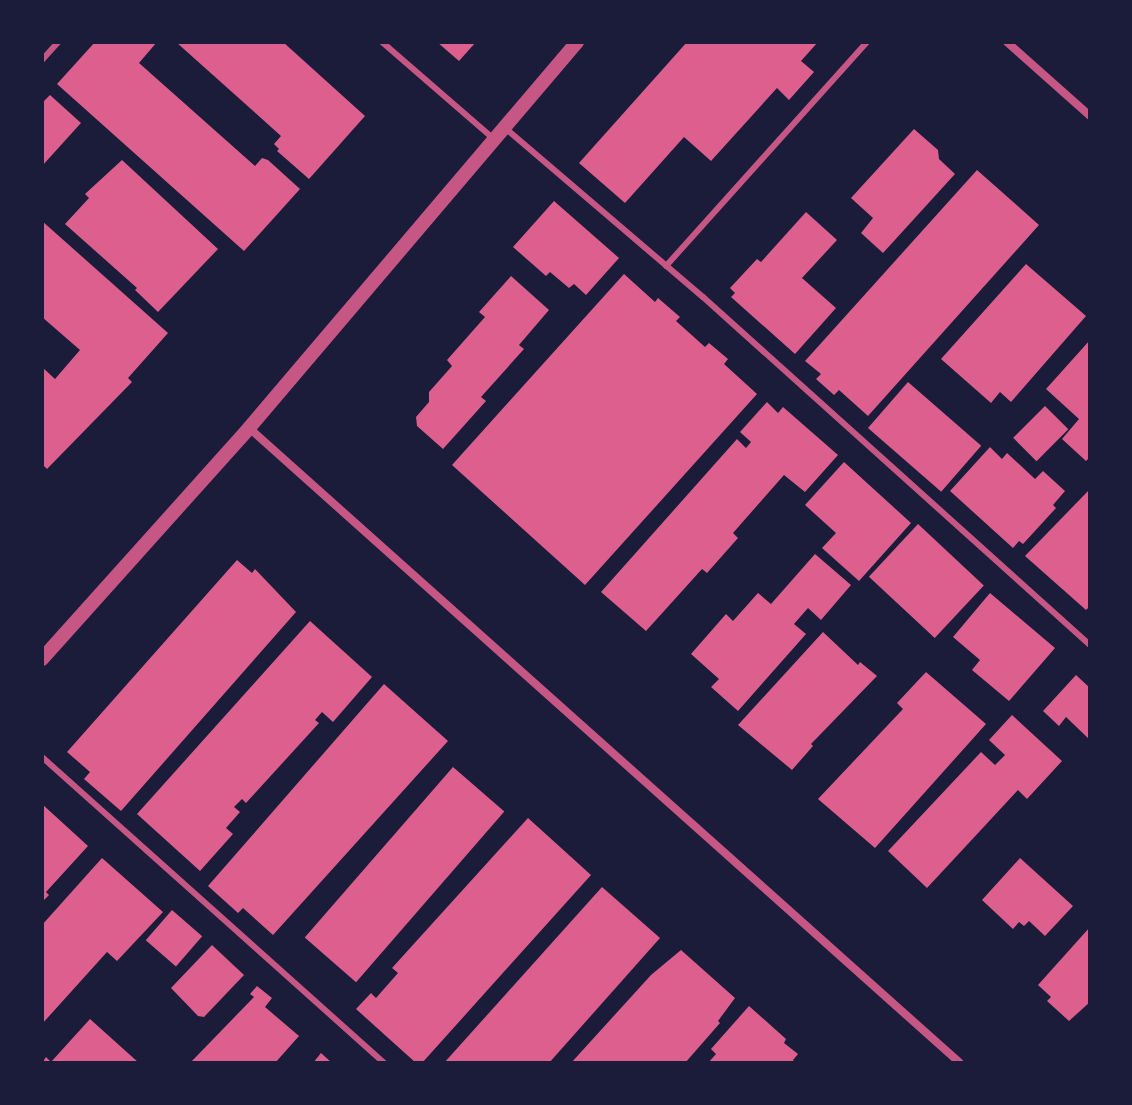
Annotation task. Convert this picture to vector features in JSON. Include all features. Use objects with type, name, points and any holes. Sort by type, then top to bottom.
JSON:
[{"type":"street","points":[[42,659],[249,428],[577,42]]},
{"type":"street","points":[[1007,42],[1090,116]]},
{"type":"street","points":[[249,428],[960,1063]]},
{"type":"lane","points":[[42,60],[58,42]]},
{"type":"lane","points":[[382,42],[494,139]]},
{"type":"lane","points":[[666,266],[867,42]]},
{"type":"lane","points":[[504,127],[666,266],[1090,645]]},
{"type":"lane","points":[[42,757],[384,1063]]},
{"type":"building","points":[[95,42],[157,42],[139,63],[255,166],[262,158],[268,160],[300,189],[244,251],[57,84]]},
{"type":"building","points":[[176,42],[283,42],[365,116],[309,179],[277,151],[279,149],[274,144],[281,136]]},
{"type":"building","points":[[437,42],[476,42],[459,61]]},
{"type":"building","points":[[687,42],[818,42],[801,61],[814,72],[789,100],[777,88],[711,161],[684,137],[625,203],[579,163]]},
{"type":"building","points":[[50,95],[81,123],[42,166],[42,103]]},
{"type":"building","points":[[914,129],[938,150],[939,159],[955,174],[883,253],[861,233],[873,218],[851,198]]},
{"type":"building","points":[[122,160],[218,249],[158,312],[135,290],[137,288],[65,224],[89,198],[85,194]]},
{"type":"building","points":[[977,170],[1039,225],[868,416],[839,390],[834,395],[816,379],[821,374],[805,361]]},
{"type":"building","points":[[554,201],[619,258],[586,295],[574,284],[569,288],[550,272],[546,276],[513,247]]},
{"type":"building","points":[[806,212],[837,240],[802,278],[836,308],[795,354],[731,297],[735,293],[730,288],[757,259],[761,262]]},
{"type":"building","points":[[42,221],[168,333],[128,378],[132,382],[47,469],[42,464],[42,367],[55,379],[80,350],[42,317]]},
{"type":"building","points":[[1026,264],[1086,316],[1011,402],[1000,392],[991,403],[941,359]]},
{"type":"building","points":[[624,274],[655,302],[658,298],[680,317],[676,321],[705,347],[709,343],[728,359],[724,364],[757,394],[585,585],[452,465]]},
{"type":"building","points":[[511,276],[549,310],[519,345],[524,349],[481,397],[486,401],[443,449],[417,426],[416,417],[429,402],[429,392],[452,366],[447,360],[485,317],[479,312]]},
{"type":"building","points":[[1090,340],[1090,457],[1086,461],[1062,439],[1079,419],[1046,389]]},
{"type":"building","points":[[908,382],[981,446],[941,492],[868,428]]},
{"type":"building","points":[[767,402],[778,413],[783,407],[838,455],[805,492],[784,475],[733,533],[738,538],[707,573],[702,569],[646,631],[601,592],[737,439],[746,448],[751,442],[740,432]]},
{"type":"building","points":[[1045,406],[1068,429],[1037,461],[1013,438]]},
{"type":"building","points":[[990,447],[1002,459],[1007,453],[1035,479],[1043,471],[1065,491],[1053,505],[1056,508],[1023,544],[1019,541],[1013,548],[950,491]]},
{"type":"building","points":[[844,462],[911,523],[859,581],[822,548],[836,533],[805,505]]},
{"type":"building","points":[[1090,489],[1090,606],[1086,610],[1025,556]]},
{"type":"building","points":[[918,524],[984,585],[935,638],[869,577]]},
{"type":"building","points":[[815,554],[851,585],[821,620],[808,608],[794,624],[806,634],[738,711],[711,687],[719,679],[691,654],[726,614],[733,621],[758,593],[771,604]]},
{"type":"building","points":[[237,560],[252,573],[255,569],[296,612],[121,811],[84,779],[90,772],[67,752]]},
{"type":"building","points":[[990,593],[1055,648],[1009,701],[972,670],[980,660],[953,637]]},
{"type":"building","points":[[310,621],[372,677],[333,722],[322,712],[315,720],[319,723],[246,803],[242,799],[234,807],[240,812],[226,828],[233,834],[200,871],[137,814]]},
{"type":"building","points":[[823,632],[858,665],[860,662],[877,676],[811,744],[813,746],[792,770],[738,725]]},
{"type":"building","points":[[926,672],[986,724],[875,848],[818,799],[903,709],[897,703]]},
{"type":"building","points":[[1076,675],[1090,688],[1090,740],[1066,717],[1059,726],[1043,711]]},
{"type":"building","points":[[384,684],[448,741],[273,935],[243,908],[238,913],[208,886]]},
{"type":"building","points":[[1012,715],[1062,761],[1027,799],[1018,790],[927,888],[888,851],[981,752],[995,765],[1005,755],[989,740]]},
{"type":"building","points":[[453,767],[504,812],[356,982],[305,938]]},
{"type":"building","points":[[42,804],[88,846],[46,892],[49,895],[42,902]]},
{"type":"building","points":[[528,818],[591,875],[422,1063],[416,1063],[356,1009],[371,993],[376,998],[398,973],[392,968]]},
{"type":"building","points":[[102,858],[163,912],[117,961],[107,952],[42,1024],[42,925]]},
{"type":"building","points":[[1020,858],[1073,906],[1045,936],[1029,921],[1024,926],[1019,922],[1013,929],[982,900]]},
{"type":"building","points":[[602,887],[660,938],[549,1063],[444,1063]]},
{"type":"building","points":[[172,910],[202,936],[176,966],[146,940]]},
{"type":"building","points":[[1090,927],[1090,1002],[1069,1021],[1047,1001],[1051,997],[1038,985]]},
{"type":"building","points":[[212,945],[244,975],[204,1017],[198,1016],[171,988]]},
{"type":"building","points":[[681,950],[735,998],[718,1021],[720,1023],[685,1063],[571,1063],[651,975]]},
{"type":"building","points":[[257,986],[272,998],[265,1007],[299,1036],[275,1063],[190,1063],[254,997],[250,994]]},
{"type":"building","points":[[749,1006],[786,1039],[784,1043],[798,1054],[793,1060],[795,1063],[708,1063],[716,1054],[711,1049]]},
{"type":"building","points":[[90,1019],[139,1063],[42,1063],[46,1057],[51,1062]]},
{"type":"building","points":[[321,1053],[332,1063],[313,1063]]}]
